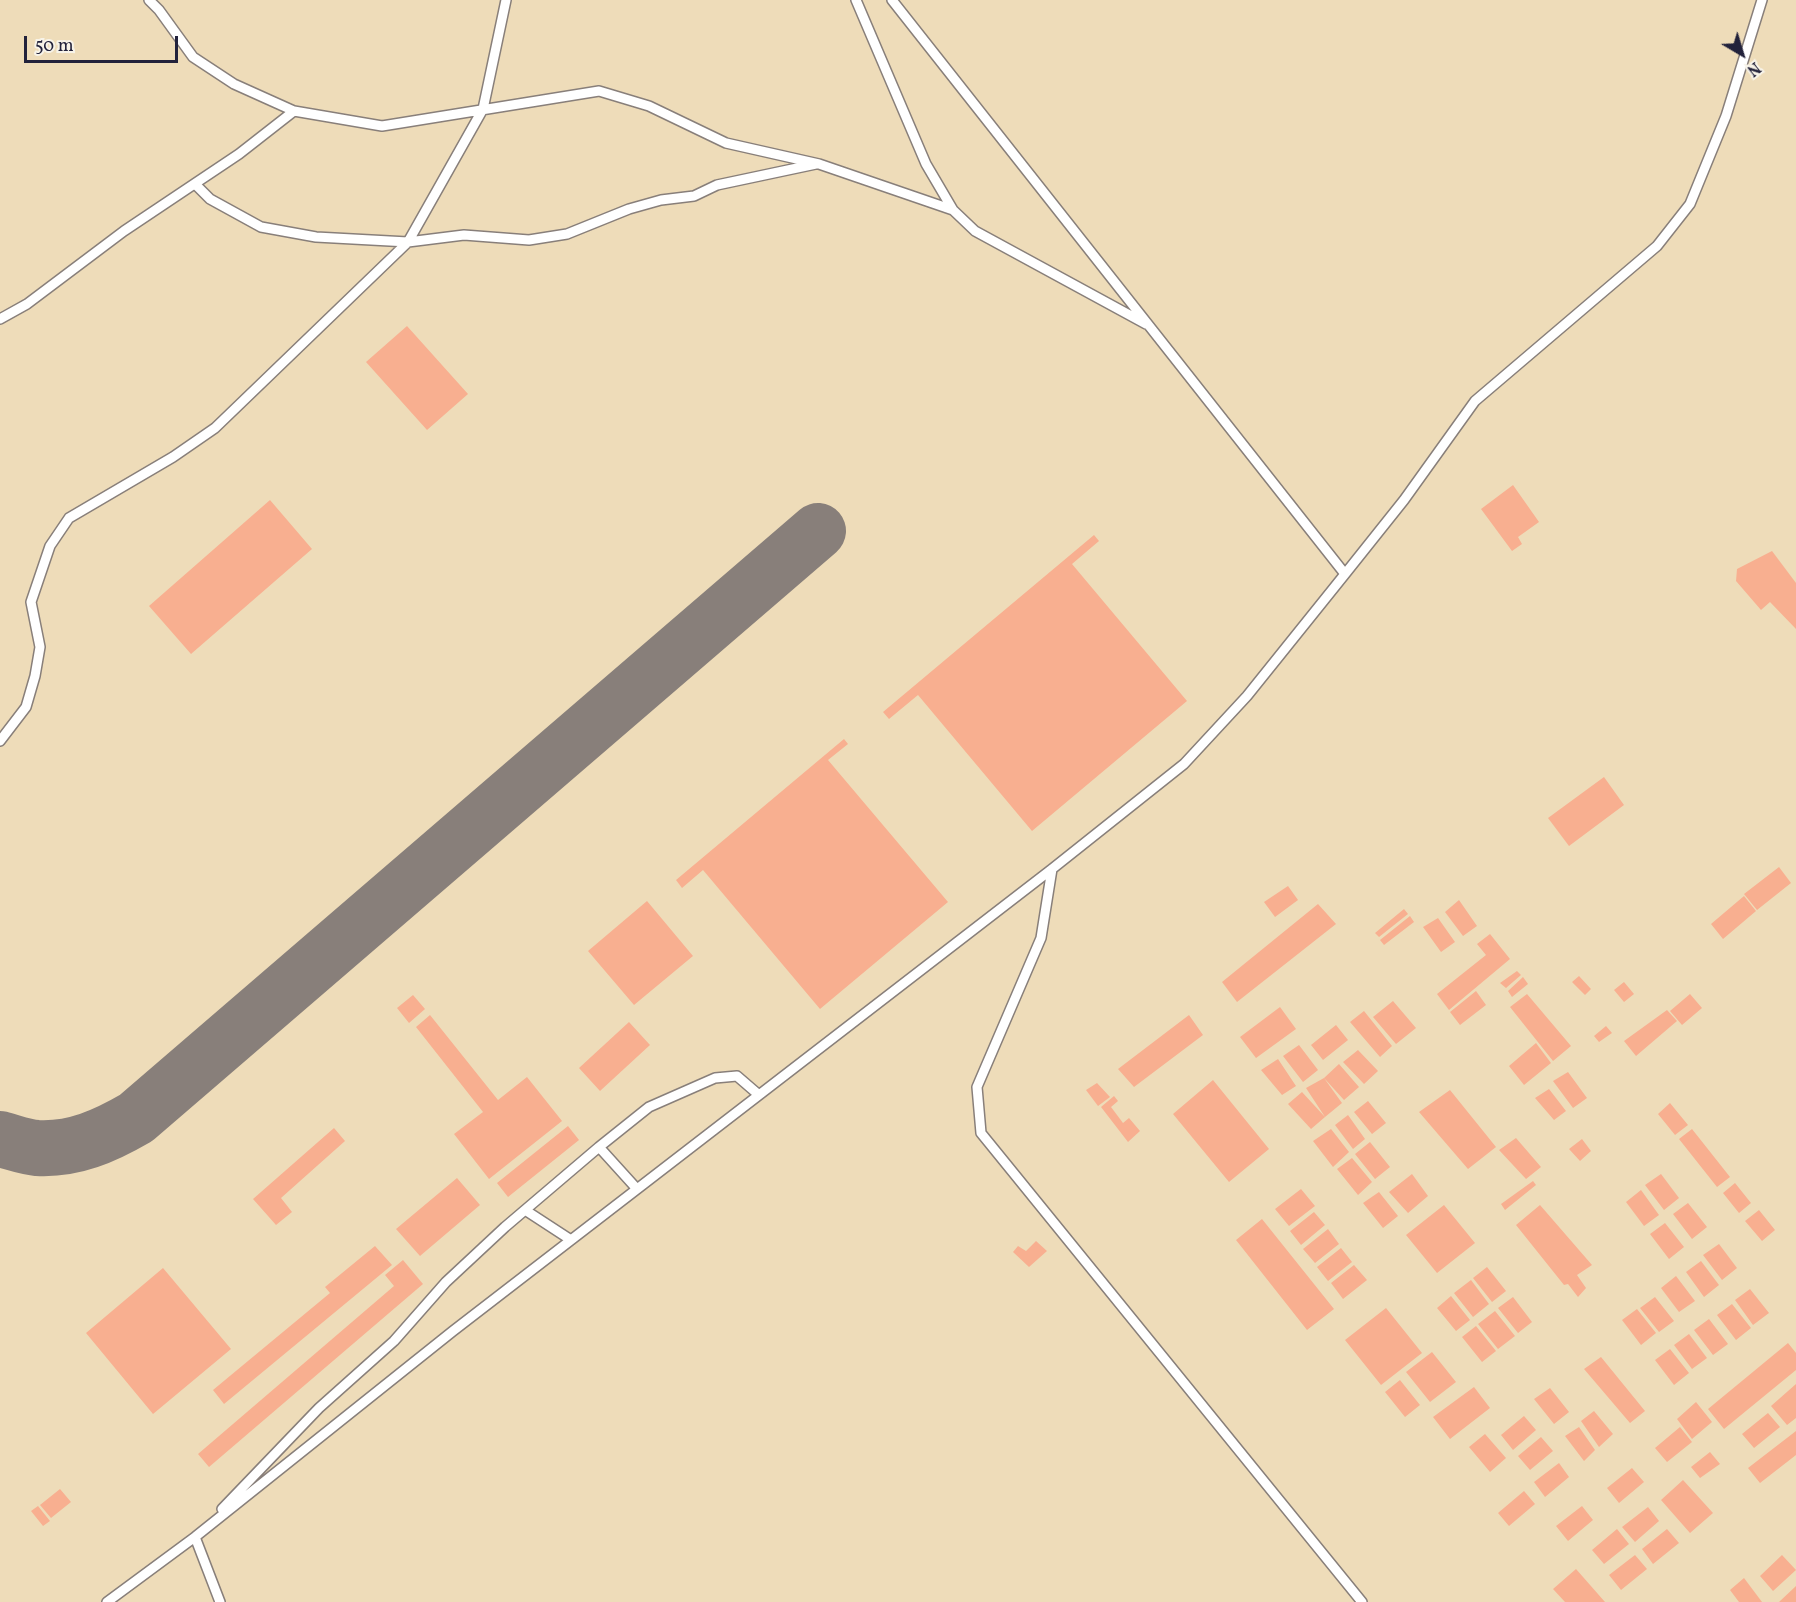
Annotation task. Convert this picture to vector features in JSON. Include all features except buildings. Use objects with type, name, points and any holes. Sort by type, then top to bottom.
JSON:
[{"type":"lane","points":[[148,0],[159,10],[193,57],[234,84],[294,111],[382,126],[599,91],[648,106],[726,143],[819,164],[953,210]]},
{"type":"lane","points":[[0,741],[26,707],[40,647],[31,602],[50,546],[69,518],[173,458],[214,428],[408,242],[483,109],[506,0]]},
{"type":"lane","points":[[856,0],[927,164],[953,210],[975,231],[1149,326]]},
{"type":"lane","points":[[892,0],[1345,574]]},
{"type":"lane","points":[[107,1602],[195,1537],[453,1331],[1052,869],[1184,764],[1247,696],[1345,574],[1404,500],[1475,400],[1657,246],[1690,204],[1726,116],[1762,0]]},
{"type":"lane","points":[[0,319],[27,304],[124,231],[239,154],[294,111]]},
{"type":"lane","points":[[195,184],[210,199],[261,227],[316,237],[408,242],[464,235],[529,240],[567,234],[629,209],[661,200],[694,196],[717,185],[819,164]]},
{"type":"lane","points":[[1052,869],[1041,938],[977,1088],[981,1133],[1362,1602]]},
{"type":"lane","points":[[195,1537],[319,1408],[394,1341],[446,1282],[598,1147],[649,1107],[715,1078],[737,1076],[759,1095]]},
{"type":"lane","points":[[598,1147],[636,1189]]},
{"type":"lane","points":[[525,1210],[571,1240]]},
{"type":"lane","points":[[195,1537],[220,1602]]},
{"type":"taxiway","points":[[0,1139],[37,1148],[64,1147],[101,1136],[136,1118],[818,531]]}]
